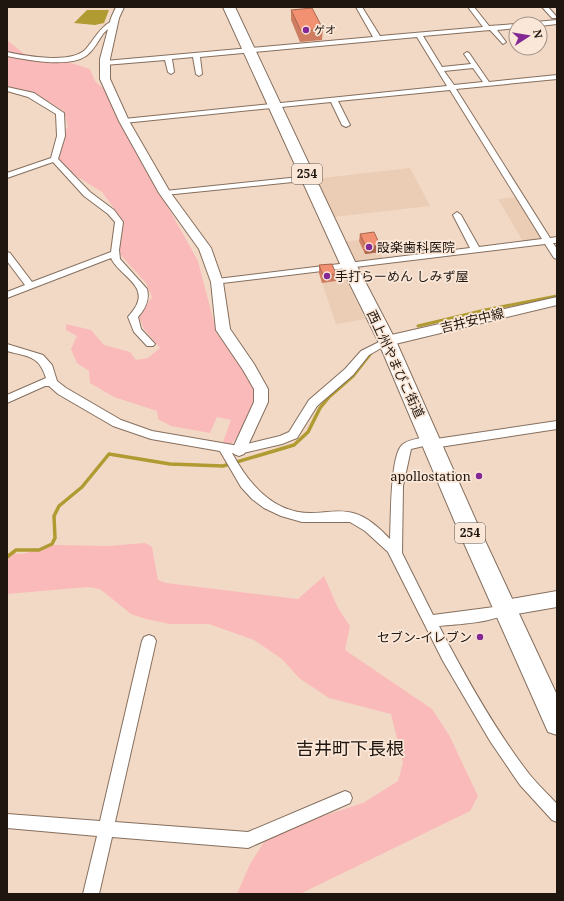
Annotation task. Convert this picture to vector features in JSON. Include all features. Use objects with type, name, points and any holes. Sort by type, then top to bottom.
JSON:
[{"type":"highway","name":"西上州やまびこ街道","points":[[229,7],[349,266],[387,341],[557,723]]},
{"type":"street","points":[[120,7],[114,22],[105,63],[105,79],[124,121],[165,193],[205,248],[210,258],[217,282],[223,330],[249,367],[261,389],[260,407],[239,450]]},
{"type":"street","points":[[359,7],[378,39]]},
{"type":"street","points":[[471,7],[503,42]]},
{"type":"street","points":[[546,8],[557,8]]},
{"type":"street","points":[[546,8],[556,20]]},
{"type":"street","points":[[7,54],[38,58],[73,59],[83,56],[108,25],[114,22]]},
{"type":"street","points":[[105,63],[508,27]]},
{"type":"street","points":[[418,34],[451,88],[552,241],[557,256]]},
{"type":"street","points":[[466,54],[488,85]]},
{"type":"street","points":[[196,55],[199,74]]},
{"type":"street","points":[[168,57],[171,72]]},
{"type":"street","points":[[439,69],[475,66]]},
{"type":"street","points":[[124,121],[557,77]]},
{"type":"street","points":[[7,89],[35,97],[60,113],[61,136],[54,159]]},
{"type":"street","points":[[334,100],[346,125]]},
{"type":"street","points":[[7,176],[54,159]]},
{"type":"street","points":[[54,159],[87,194],[111,212],[119,222],[115,253],[120,267],[137,281],[145,295],[144,301],[133,317],[137,330],[150,344]]},
{"type":"street","points":[[165,193],[309,178]]},
{"type":"street","points":[[457,215],[476,250]]},
{"type":"street","points":[[217,282],[552,241]]},
{"type":"street","points":[[7,294],[115,253]]},
{"type":"street","points":[[7,255],[30,285]]},
{"type":"street","name":"吉井安中線","points":[[387,341],[484,316],[557,301]]},
{"type":"street","points":[[7,347],[39,357],[47,365],[52,382],[62,391],[117,423],[151,435],[239,450],[282,440],[293,435],[304,421],[313,403],[349,372],[365,353],[387,341]]},
{"type":"street","points":[[7,399],[44,382],[52,382]]},
{"type":"street","points":[[396,553],[397,486],[404,449],[407,446],[557,425]]},
{"type":"street","points":[[224,448],[241,478],[252,492],[263,501],[277,509],[308,518],[353,517],[390,546],[396,553],[448,657],[495,736],[525,780],[557,815]]},
{"type":"street","points":[[430,621],[496,613],[505,608],[557,599]]},
{"type":"street","points":[[91,894],[149,641]]},
{"type":"street","points":[[7,821],[248,840],[345,798]]},
{"type":"shaded area","points":[[87,10],[109,10],[104,23],[95,25],[74,23]]},
{"type":"shaded area","points":[[7,40],[24,54],[59,59],[90,69],[95,81],[105,90],[124,128],[198,261],[217,334],[245,370],[256,390],[256,405],[246,425],[230,446],[223,442],[231,420],[217,417],[210,433],[171,426],[158,419],[157,411],[114,397],[90,383],[89,371],[77,363],[71,349],[77,336],[66,330],[66,324],[91,330],[104,345],[130,352],[136,360],[148,358],[160,348],[144,329],[139,317],[152,297],[146,283],[118,252],[122,238],[123,221],[102,192],[65,169],[59,160],[60,144],[68,126],[64,111],[36,94],[7,87]]},
{"type":"shaded area","points":[[410,168],[430,206],[333,217],[314,179]]},
{"type":"shaded area","points":[[517,197],[545,240],[524,243],[498,199]]},
{"type":"shaded area","points":[[374,238],[384,261],[354,264],[344,242]]},
{"type":"shaded area","points":[[340,267],[365,319],[336,324],[318,271]]},
{"type":"shaded area","points":[[145,543],[152,547],[158,580],[166,583],[298,599],[324,576],[338,608],[350,626],[345,650],[432,709],[449,735],[478,796],[470,811],[300,894],[237,894],[250,864],[264,842],[286,828],[363,803],[398,781],[403,763],[391,714],[329,698],[299,678],[282,659],[254,640],[209,624],[170,624],[146,619],[131,614],[100,589],[88,587],[7,594],[7,553],[22,554],[53,545],[108,546]]},
{"type":"building","points":[[312,8],[323,29],[301,31],[291,10]]},
{"type":"building","points":[[374,232],[380,245],[366,247],[360,234]]},
{"type":"building","points":[[332,264],[336,274],[323,275],[319,265]]},
{"type":"waterway","points":[[418,326],[485,310],[557,296]]},
{"type":"waterway","points":[[7,557],[16,550],[39,550],[52,544],[55,538],[54,516],[59,506],[82,487],[109,454],[170,464],[223,466],[294,445],[308,432],[320,408],[329,397],[353,376],[371,353]]},
{"type":"place","name":"ゲオ","points":[[306,30]]},
{"type":"place","name":"設楽歯科医院","points":[[369,247]]},
{"type":"place","name":"手打らーめん しみず屋","points":[[327,276]]},
{"type":"place","name":"apollostation","points":[[479,476]]},
{"type":"place","name":"セブン-イレブン","points":[[480,637]]},
{"type":"district","name":"吉井町下長根","points":[[350,749]]}]
